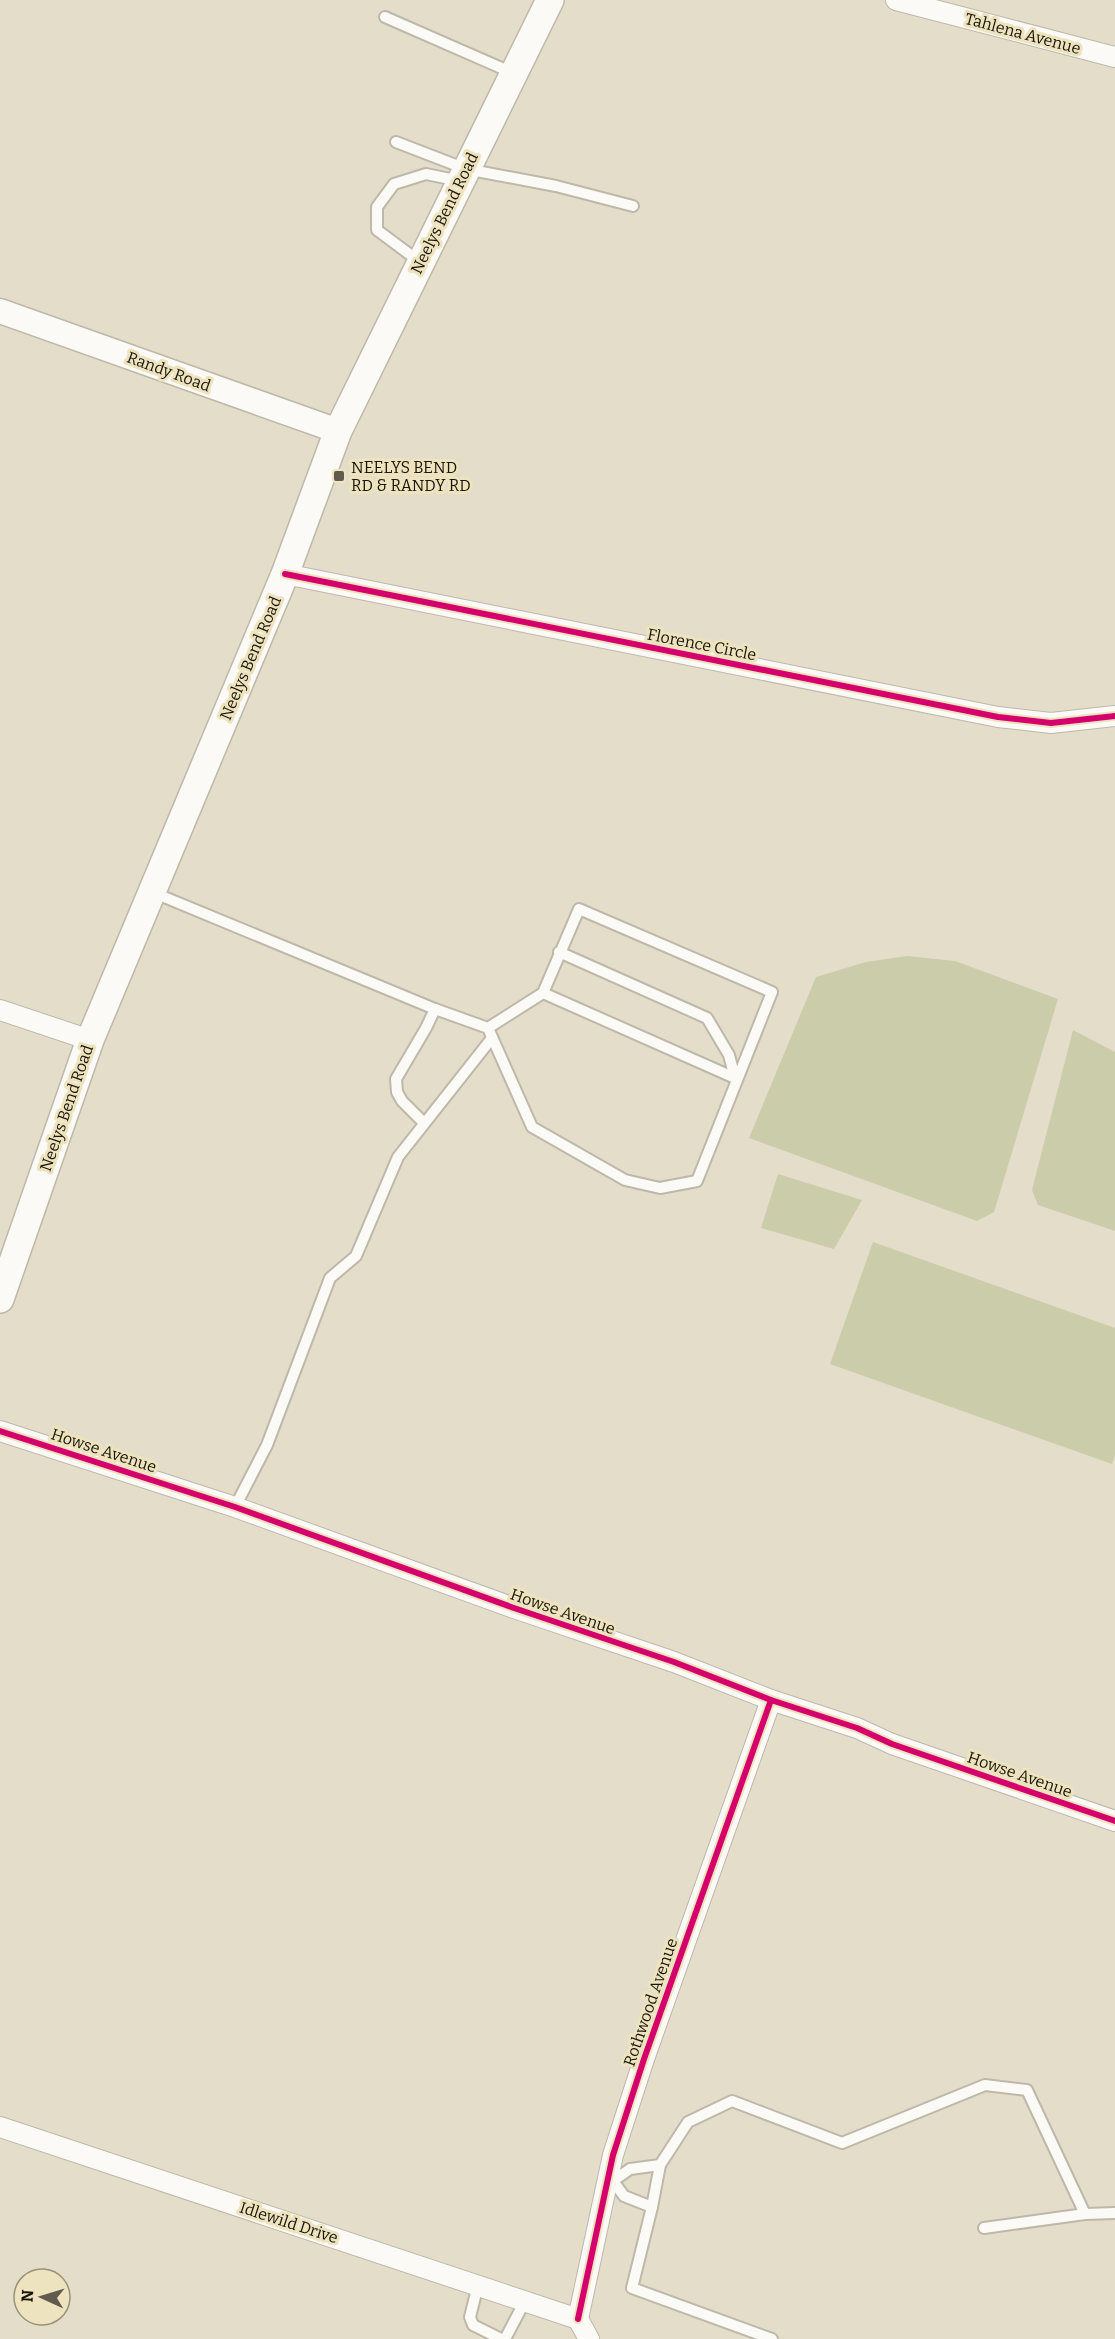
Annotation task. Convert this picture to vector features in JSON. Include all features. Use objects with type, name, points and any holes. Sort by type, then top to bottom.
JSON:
[{"type":"main road","name":"Neelys Bend Road","points":[[0,1299],[90,1040],[285,574],[338,431],[550,0]]},
{"type":"street","name":"Tahlena Avenue","points":[[896,0],[1115,57]]},
{"type":"street","name":"Randy Road","points":[[0,311],[338,431]]},
{"type":"street","name":"Florence Circle","points":[[285,574],[998,717],[1051,723],[1115,716]]},
{"type":"street","points":[[0,1010],[90,1040]]},
{"type":"street","name":"Howse Avenue","points":[[0,1431],[235,1507],[514,1608],[674,1662],[771,1700],[857,1728],[892,1744],[1115,1821]]},
{"type":"street","name":"Rothwood Avenue","points":[[578,2319],[610,2181],[644,2059],[771,1700]]},
{"type":"street","name":"Idlewild Drive","points":[[0,2127],[578,2319]]},
{"type":"street","points":[[578,2319],[589,2339]]},
{"type":"lane","points":[[385,17],[514,73]]},
{"type":"lane","points":[[396,142],[463,175]]},
{"type":"lane","points":[[420,262],[377,230],[377,207],[394,184],[426,174],[463,175],[556,186],[633,206]]},
{"type":"lane","points":[[152,892],[490,1033],[532,1127],[625,1180],[660,1188],[696,1182],[735,1078],[772,992],[579,909],[543,993],[490,1033],[398,1157],[356,1256],[330,1278],[267,1445],[235,1507]]},
{"type":"lane","points":[[559,952],[707,1018],[729,1055],[735,1078]]},
{"type":"lane","points":[[543,993],[735,1078]]},
{"type":"lane","points":[[423,1123],[402,1101],[396,1079],[435,1009]]},
{"type":"lane","points":[[772,2339],[632,2288],[660,2165],[688,2122],[732,2101],[842,2143],[985,2085],[1026,2090],[1085,2214]]},
{"type":"lane","points":[[652,2207],[624,2196],[610,2181],[630,2169],[660,2165]]},
{"type":"lane","points":[[984,2228],[1085,2214],[1115,2213]]},
{"type":"lane","points":[[478,2285],[470,2316],[473,2325],[503,2339],[525,2301]]},
{"type":"green space","points":[[907,956],[955,961],[1058,999],[994,1212],[977,1221],[749,1138],[816,977],[866,962]]},
{"type":"green space","points":[[1073,1030],[1115,1052],[1115,1231],[1038,1205],[1032,1190]]},
{"type":"green space","points":[[778,1174],[862,1200],[834,1249],[761,1228]]},
{"type":"green space","points":[[873,1242],[1115,1328],[1115,1455],[1112,1464],[830,1364]]},
{"type":"cycle path","points":[[285,574],[998,717],[1051,723],[1115,716]]},
{"type":"cycle path","points":[[0,1431],[235,1507],[514,1608],[674,1662],[771,1700],[857,1728],[892,1744],[1115,1821]]},
{"type":"cycle path","points":[[578,2319],[613,2155],[644,2059],[771,1700]]},
{"type":"place","name":"NEELYS BEND RD & RANDY RD","points":[[339,476]]}]
